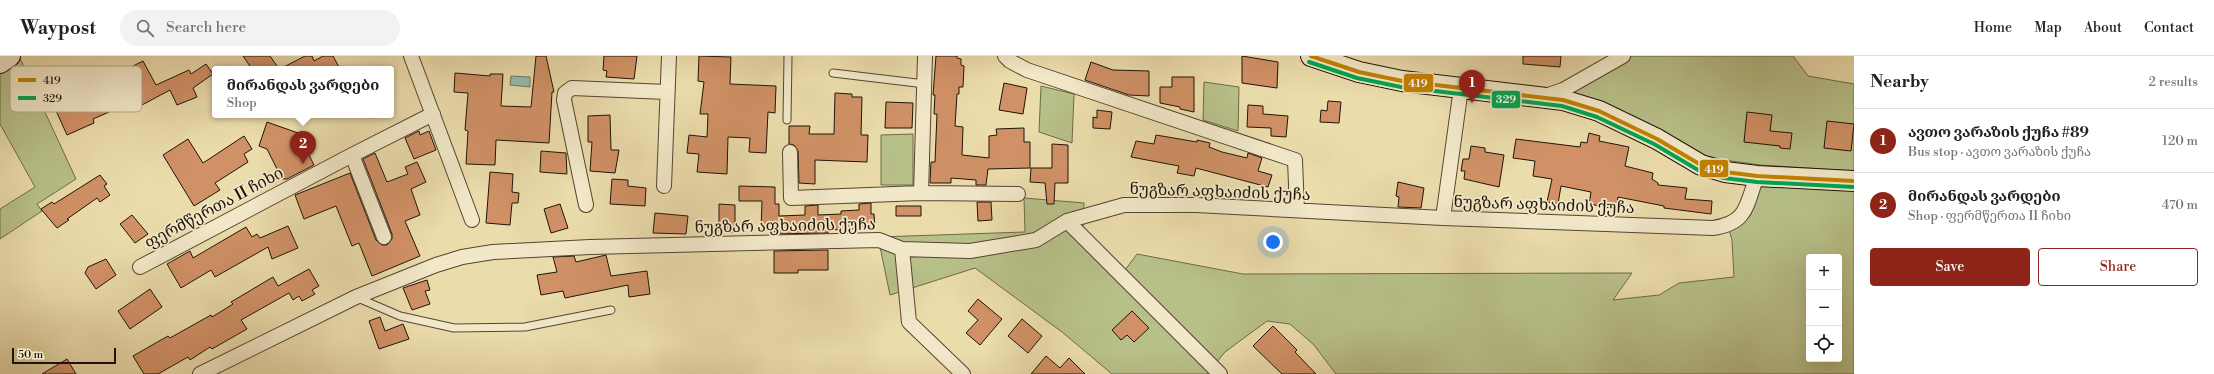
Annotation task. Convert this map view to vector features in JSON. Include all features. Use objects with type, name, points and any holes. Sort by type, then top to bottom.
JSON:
[{"type":"street","points":[[0,63],[10,56]]},
{"type":"street","points":[[411,56],[472,220]]},
{"type":"street","points":[[664,186],[669,56]]},
{"type":"street","points":[[921,193],[926,84],[925,56]]},
{"type":"street","points":[[1005,56],[1010,61],[1027,70],[1295,160],[1297,210]]},
{"type":"street","points":[[1311,56],[1359,72],[1402,81],[1562,100],[1599,111],[1657,139],[1701,165],[1725,172],[1757,176],[1854,181]]},
{"type":"street","points":[[1542,97],[1563,90],[1623,56]]},
{"type":"street","points":[[586,205],[564,100],[565,93],[572,88],[668,92]]},
{"type":"street","points":[[1443,218],[1461,88]]},
{"type":"street","name":"ფერმწერთა II ჩიხი","points":[[140,267],[433,114]]},
{"type":"street","points":[[790,152],[791,198],[921,193],[1018,194]]},
{"type":"street","points":[[352,155],[384,237]]},
{"type":"street","name":"ნუგზარ აფხაიძის ქუჩა","points":[[200,374],[356,297],[436,265],[462,257],[493,252],[652,245],[879,240],[902,249],[970,250],[1036,240],[1067,222],[1124,205],[1196,205],[1443,218],[1713,228],[1728,226],[1742,217],[1757,176]]},
{"type":"street","points":[[1067,222],[1220,374]]},
{"type":"street","points":[[902,249],[910,322],[963,374]]},
{"type":"lane","points":[[787,120],[788,56]]},
{"type":"lane","points":[[833,73],[926,84]]},
{"type":"lane","points":[[356,297],[400,316],[454,328],[525,327],[610,310]]},
{"type":"green space","points":[[19,56],[24,66],[10,66],[10,112],[45,112],[76,179],[37,204],[42,211],[0,239],[0,209],[35,187],[0,124],[0,63]]},
{"type":"green space","points":[[1633,56],[1793,56],[1808,76],[1854,84],[1854,171],[1761,165],[1724,160],[1697,154],[1570,91]]},
{"type":"green space","points":[[1204,82],[1239,87],[1238,131],[1203,120]]},
{"type":"green space","points":[[1041,86],[1074,94],[1072,143],[1039,132]]},
{"type":"green space","points":[[913,134],[913,185],[881,185],[881,135]]},
{"type":"green space","points":[[1757,176],[1854,181],[1854,374],[1336,374],[1314,345],[1290,324],[1267,321],[1225,352],[1207,374],[1112,374],[1062,332],[975,268],[890,295],[878,237],[1025,232],[1024,198],[1084,203],[1083,227],[1076,240],[1122,274],[1137,254],[1243,274],[1632,273],[1613,300],[1659,295],[1679,283],[1734,277],[1732,240],[1728,226]]},
{"type":"shaded area","points":[[511,76],[530,77],[530,87],[510,85]]},
{"type":"building","points":[[243,56],[270,56],[277,66],[250,66]]},
{"type":"building","points":[[305,56],[312,56],[314,61],[323,56],[333,56],[338,66],[286,66]]},
{"type":"building","points":[[536,56],[546,56],[554,92],[552,92],[549,143],[496,140],[495,165],[466,164],[468,131],[465,130],[468,93],[454,92],[455,73],[490,76],[490,74],[503,74],[501,106],[531,107]]},
{"type":"building","points":[[604,56],[637,56],[634,79],[606,77],[607,71],[603,70]]},
{"type":"building","points":[[699,56],[731,57],[730,84],[776,86],[775,113],[768,112],[766,153],[749,152],[750,138],[728,137],[727,174],[697,172],[699,154],[687,153],[689,135],[707,137],[708,114],[700,114],[704,82],[698,81]]},
{"type":"building","points":[[936,56],[957,56],[957,58],[961,59],[961,65],[964,66],[963,87],[959,87],[959,94],[957,94],[955,126],[963,127],[962,155],[989,158],[989,136],[997,135],[996,129],[1024,128],[1024,142],[1030,142],[1030,168],[988,169],[986,185],[976,185],[976,180],[951,178],[951,183],[930,183],[931,162],[935,162],[937,114],[934,114],[935,95],[933,95]]},
{"type":"building","points":[[1242,56],[1278,62],[1277,88],[1242,83]]},
{"type":"building","points":[[1523,56],[1561,56],[1560,67],[1523,64]]},
{"type":"building","points":[[143,61],[156,85],[189,70],[191,74],[206,64],[212,75],[193,88],[197,97],[177,105],[170,90],[142,105],[142,66],[133,66]]},
{"type":"building","points":[[1091,62],[1113,70],[1149,71],[1149,96],[1129,95],[1085,80]]},
{"type":"building","points":[[1172,77],[1194,77],[1194,112],[1180,109],[1180,107],[1160,103],[1160,87],[1172,87]]},
{"type":"building","points":[[1004,83],[1027,88],[1023,114],[999,110]]},
{"type":"building","points":[[835,93],[852,94],[852,97],[862,97],[861,135],[868,135],[867,162],[815,160],[815,184],[799,183],[798,151],[794,145],[789,144],[789,126],[810,126],[809,134],[834,134]]},
{"type":"building","points":[[1328,101],[1341,102],[1339,123],[1320,122],[1321,110],[1327,111]]},
{"type":"building","points":[[886,102],[913,103],[912,128],[885,128]]},
{"type":"building","points":[[1248,105],[1263,106],[1263,114],[1288,116],[1286,137],[1271,136],[1271,128],[1247,127]]},
{"type":"building","points":[[1097,110],[1112,112],[1110,129],[1093,128],[1093,117],[1097,118]]},
{"type":"building","points":[[57,112],[109,112],[93,119],[94,123],[67,135]]},
{"type":"building","points":[[1747,112],[1772,115],[1770,131],[1792,133],[1790,149],[1780,148],[1780,146],[1744,142]]},
{"type":"building","points":[[610,115],[611,150],[619,150],[615,173],[590,171],[592,142],[588,142],[588,116]]},
{"type":"building","points":[[1827,121],[1854,124],[1851,151],[1824,148]]},
{"type":"building","points":[[267,122],[298,133],[314,165],[287,179],[282,179],[267,149],[259,146]]},
{"type":"building","points":[[419,131],[420,135],[429,131],[436,150],[414,159],[405,138]]},
{"type":"building","points":[[1589,133],[1600,136],[1599,141],[1629,147],[1625,166],[1653,173],[1652,179],[1658,183],[1658,185],[1687,188],[1685,199],[1712,201],[1711,214],[1664,208],[1664,206],[1618,197],[1616,209],[1589,204],[1591,192],[1561,186],[1558,204],[1547,202],[1552,179],[1533,176],[1535,161],[1513,158],[1516,139],[1580,147],[1581,142],[1587,143]]},
{"type":"building","points":[[1156,135],[1197,142],[1197,140],[1210,143],[1209,147],[1222,152],[1247,158],[1248,153],[1262,158],[1258,171],[1272,175],[1268,187],[1196,168],[1194,176],[1177,173],[1179,166],[1131,157],[1136,141],[1154,144]]},
{"type":"building","points":[[244,136],[252,149],[244,154],[248,162],[215,183],[220,190],[194,206],[163,155],[188,139],[203,163]]},
{"type":"building","points":[[1052,144],[1068,145],[1068,183],[1055,183],[1054,204],[1047,204],[1045,183],[1030,182],[1031,168],[1052,168]]},
{"type":"building","points":[[1471,146],[1485,148],[1485,152],[1504,155],[1499,187],[1464,179],[1465,171],[1461,171],[1463,159],[1469,159]]},
{"type":"building","points":[[541,151],[566,153],[567,174],[540,172]]},
{"type":"building","points":[[375,153],[387,182],[408,174],[405,167],[417,162],[426,182],[411,189],[420,215],[405,221],[420,256],[372,276],[359,243],[352,246],[336,206],[304,219],[295,195],[350,173],[376,240],[382,245],[387,245],[392,239],[392,234],[363,159]]},
{"type":"building","points":[[490,172],[513,174],[512,192],[519,193],[518,203],[512,203],[510,225],[486,223]]},
{"type":"building","points":[[100,175],[107,184],[104,186],[110,195],[100,202],[97,198],[57,228],[41,209],[52,202],[54,204]]},
{"type":"building","points":[[612,179],[628,180],[628,186],[646,188],[645,206],[610,204]]},
{"type":"building","points":[[1398,182],[1424,188],[1421,208],[1398,207],[1399,197],[1396,196]]},
{"type":"building","points":[[739,186],[775,187],[775,204],[779,204],[779,216],[805,215],[805,206],[818,205],[818,215],[841,214],[841,211],[859,210],[859,204],[871,203],[871,214],[874,214],[875,228],[828,230],[828,233],[774,234],[775,230],[761,230],[762,201],[739,201]]},
{"type":"building","points":[[977,202],[991,202],[992,220],[978,221]]},
{"type":"building","points":[[560,204],[568,228],[551,233],[544,209]]},
{"type":"building","points":[[719,204],[735,205],[735,232],[719,231]]},
{"type":"building","points":[[896,206],[921,206],[921,216],[896,216]]},
{"type":"building","points":[[655,213],[688,216],[686,234],[653,233]]},
{"type":"building","points":[[132,215],[148,234],[135,243],[120,224]]},
{"type":"building","points":[[288,226],[298,248],[272,259],[268,247],[215,277],[211,270],[181,288],[167,264],[190,251],[193,258],[246,227],[252,237],[257,234],[260,238]]},
{"type":"building","points":[[828,250],[828,270],[798,270],[798,273],[774,273],[774,251]]},
{"type":"building","points":[[606,255],[611,276],[647,271],[650,294],[629,297],[628,285],[565,298],[563,291],[541,295],[537,275],[557,272],[553,257],[574,256],[576,262]]},
{"type":"building","points":[[106,259],[116,275],[96,289],[85,273],[88,267]]},
{"type":"building","points":[[309,269],[319,286],[312,290],[315,294],[302,301],[299,296],[293,300],[289,293],[241,320],[247,329],[212,349],[210,347],[190,360],[188,357],[158,374],[144,374],[133,356],[168,336],[170,338],[211,315],[212,317],[233,304],[231,302],[273,277],[278,286]]},
{"type":"building","points":[[427,280],[430,290],[425,291],[430,304],[412,310],[403,288]]},
{"type":"building","points":[[150,289],[162,307],[130,329],[118,311]]},
{"type":"building","points":[[978,299],[1002,319],[980,345],[966,333],[978,320],[968,311]]},
{"type":"building","points":[[1132,311],[1149,328],[1134,342],[1127,335],[1121,340],[1112,330]]},
{"type":"building","points":[[380,317],[385,331],[403,324],[409,339],[379,349],[369,321]]},
{"type":"building","points":[[1022,319],[1042,336],[1028,353],[1008,336]]},
{"type":"building","points":[[1273,326],[1297,350],[1295,352],[1316,374],[1282,374],[1253,346]]},
{"type":"building","points":[[1046,356],[1060,368],[1069,358],[1085,374],[1031,374]]},
{"type":"building","points":[[67,359],[76,374],[42,374]]},
{"type":"transit line","name":"419","points":[[1311,56],[1359,72],[1402,81],[1563,100],[1599,111],[1657,139],[1701,165],[1725,172],[1757,176],[1854,181]]},
{"type":"transit line","name":"329","points":[[1309,62],[1357,78],[1401,87],[1562,106],[1597,117],[1654,144],[1698,170],[1724,178],[1757,182],[1854,187]]},
{"type":"place","name":"ავთო ვარაზის ქუჩა #89","points":[[1472,103]]},
{"type":"place","name":"მირანდას ვარდები","points":[[303,164]]}]
